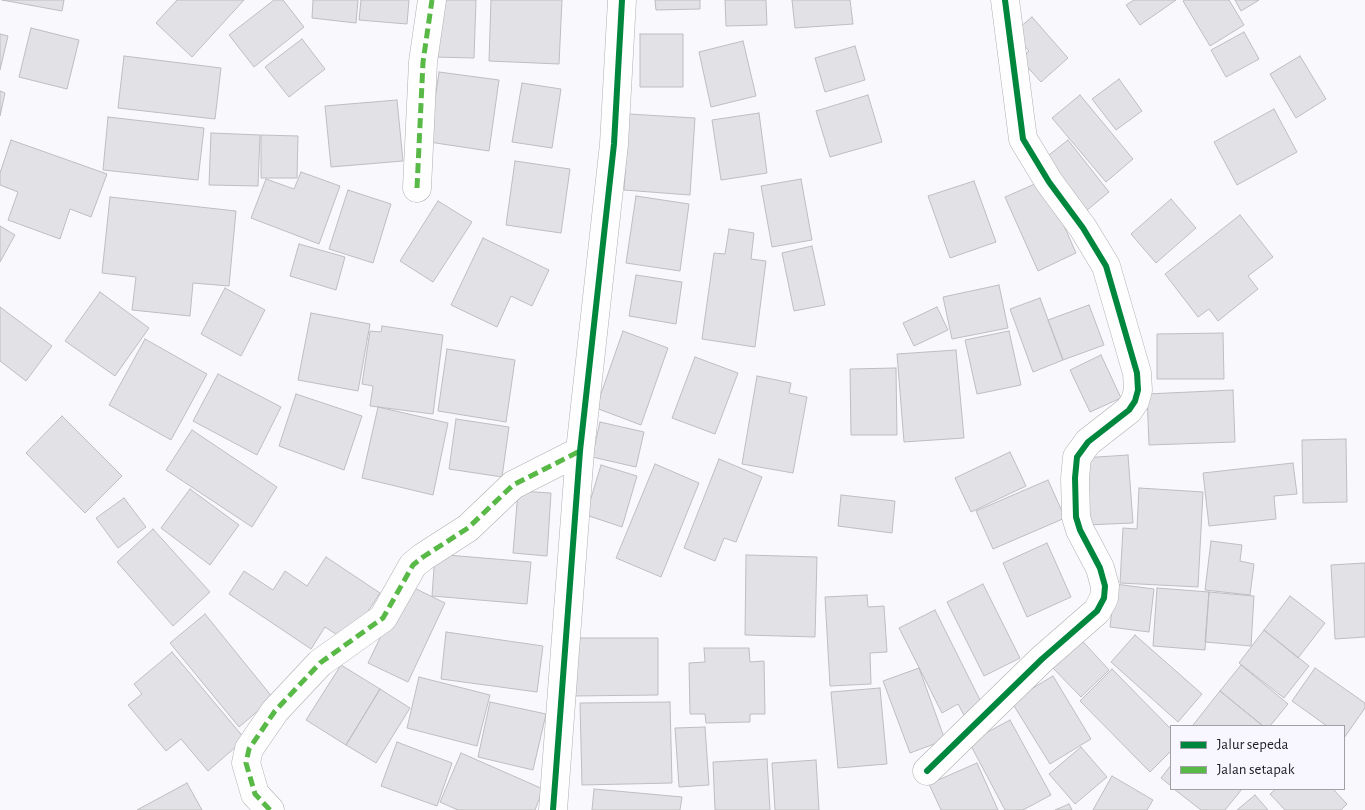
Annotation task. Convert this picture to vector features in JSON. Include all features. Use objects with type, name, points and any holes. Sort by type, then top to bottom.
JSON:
[{"type":"street","points":[[417,188],[423,62],[432,0]]},
{"type":"street","points":[[553,810],[580,451],[614,144],[622,0]]},
{"type":"street","points":[[927,771],[1042,659],[1097,611],[1104,598],[1105,586],[1100,568],[1080,530],[1076,516],[1075,478],[1077,457],[1088,442],[1129,410],[1135,401],[1138,390],[1137,374],[1106,266],[1083,228],[1049,182],[1023,139],[1005,0]]},
{"type":"street","points":[[270,810],[255,794],[246,763],[249,749],[276,711],[320,663],[383,618],[413,565],[422,557],[468,528],[513,485],[580,451]]},
{"type":"building","points":[[2,0],[64,0],[62,11]]},
{"type":"building","points":[[177,0],[244,0],[192,57],[156,23]]},
{"type":"building","points":[[274,0],[283,0],[304,27],[254,67],[229,35]]},
{"type":"building","points":[[313,0],[358,0],[356,23],[312,18]]},
{"type":"building","points":[[361,0],[409,0],[407,24],[359,20]]},
{"type":"building","points":[[438,0],[476,0],[474,58],[435,57]]},
{"type":"building","points":[[491,0],[562,0],[559,64],[489,61]]},
{"type":"building","points":[[655,0],[700,0],[700,9],[656,10]]},
{"type":"building","points":[[725,0],[766,0],[767,25],[726,26]]},
{"type":"building","points":[[792,0],[850,0],[853,24],[795,28]]},
{"type":"building","points":[[1134,0],[1176,0],[1140,25],[1126,5]]},
{"type":"building","points":[[1229,0],[1244,25],[1210,46],[1183,1]]},
{"type":"building","points":[[1235,0],[1259,0],[1241,11]]},
{"type":"building","points":[[1032,17],[1068,58],[1041,82],[1020,59],[1029,51],[1013,33]]},
{"type":"building","points":[[31,28],[79,40],[67,89],[19,77]]},
{"type":"building","points":[[1244,32],[1259,59],[1226,77],[1211,50]]},
{"type":"building","points":[[0,34],[8,36],[0,70]]},
{"type":"building","points":[[640,34],[683,34],[683,87],[640,87]]},
{"type":"building","points":[[302,39],[325,69],[289,97],[265,67]]},
{"type":"building","points":[[743,41],[756,96],[711,107],[699,52]]},
{"type":"building","points":[[855,46],[865,80],[825,92],[815,58]]},
{"type":"building","points":[[124,56],[221,68],[215,119],[118,108]]},
{"type":"building","points":[[1300,56],[1326,99],[1296,118],[1270,74]]},
{"type":"building","points":[[439,72],[499,80],[489,151],[429,142]]},
{"type":"building","points":[[1119,79],[1142,111],[1116,130],[1092,99]]},
{"type":"building","points":[[522,83],[561,89],[552,148],[512,142]]},
{"type":"building","points":[[0,91],[5,93],[0,116]]},
{"type":"building","points":[[868,95],[882,142],[830,157],[816,111]]},
{"type":"building","points":[[1080,95],[1133,159],[1106,182],[1052,118]]},
{"type":"building","points":[[397,100],[403,161],[331,167],[325,106]]},
{"type":"building","points":[[1274,109],[1297,152],[1237,185],[1214,142]]},
{"type":"building","points":[[759,113],[767,173],[721,180],[712,120]]},
{"type":"building","points":[[629,114],[695,118],[690,195],[624,190]]},
{"type":"building","points":[[108,117],[204,128],[198,180],[103,170]]},
{"type":"building","points":[[211,133],[260,135],[258,186],[209,185]]},
{"type":"building","points":[[261,135],[298,136],[297,178],[261,178]]},
{"type":"building","points":[[11,140],[107,174],[91,217],[70,209],[60,239],[8,220],[18,192],[0,185],[0,173]]},
{"type":"building","points":[[1068,140],[1109,192],[1080,216],[1039,163]]},
{"type":"building","points":[[515,161],[570,169],[561,233],[506,225]]},
{"type":"building","points":[[301,172],[340,186],[319,244],[251,218],[266,179],[294,189]]},
{"type":"building","points":[[801,179],[812,240],[772,247],[761,186]]},
{"type":"building","points":[[1044,180],[1076,253],[1038,271],[1005,197]]},
{"type":"building","points":[[974,181],[996,242],[950,258],[928,196]]},
{"type":"building","points":[[348,190],[391,204],[373,263],[329,249]]},
{"type":"building","points":[[636,196],[689,204],[680,271],[626,263]]},
{"type":"building","points":[[110,197],[236,211],[229,286],[193,283],[190,316],[132,310],[136,277],[102,273]]},
{"type":"building","points":[[1171,199],[1196,228],[1156,263],[1131,234]]},
{"type":"building","points":[[438,201],[472,222],[433,282],[400,261]]},
{"type":"building","points":[[1240,215],[1273,257],[1248,276],[1258,289],[1218,321],[1209,309],[1198,317],[1165,274]]},
{"type":"building","points":[[0,226],[15,235],[0,262]]},
{"type":"building","points":[[729,229],[754,233],[751,259],[766,261],[755,347],[702,339],[714,253],[725,254]]},
{"type":"building","points":[[483,238],[549,270],[532,306],[511,296],[497,327],[451,305]]},
{"type":"building","points":[[299,244],[345,257],[336,290],[290,276]]},
{"type":"building","points":[[812,246],[825,305],[794,311],[782,253]]},
{"type":"building","points":[[636,275],[682,282],[676,324],[629,316]]},
{"type":"building","points":[[999,285],[1008,328],[952,339],[943,297]]},
{"type":"building","points":[[225,288],[265,310],[241,356],[201,334]]},
{"type":"building","points":[[100,292],[149,328],[115,376],[65,341]]},
{"type":"building","points":[[1040,298],[1063,360],[1033,372],[1010,309]]},
{"type":"building","points":[[1089,305],[1104,345],[1063,360],[1048,320]]},
{"type":"building","points":[[0,307],[52,346],[26,381],[0,361]]},
{"type":"building","points":[[937,307],[948,330],[914,346],[903,323]]},
{"type":"building","points":[[311,313],[370,324],[358,391],[298,380]]},
{"type":"building","points":[[382,326],[443,335],[433,414],[370,406],[373,386],[362,384],[370,331],[381,332]]},
{"type":"building","points":[[623,331],[668,348],[641,425],[596,408]]},
{"type":"building","points":[[1009,331],[1021,385],[977,394],[965,340]]},
{"type":"building","points":[[1223,333],[1224,379],[1157,379],[1157,334]]},
{"type":"building","points":[[145,339],[207,374],[171,440],[109,405]]},
{"type":"building","points":[[447,349],[515,360],[506,422],[438,411]]},
{"type":"building","points":[[956,350],[964,438],[904,442],[897,354]]},
{"type":"building","points":[[1101,355],[1121,398],[1090,412],[1070,370]]},
{"type":"building","points":[[695,357],[738,373],[715,434],[672,418]]},
{"type":"building","points":[[896,368],[897,435],[851,435],[850,369]]},
{"type":"building","points":[[218,374],[281,407],[257,455],[193,421]]},
{"type":"building","points":[[757,376],[791,383],[789,393],[807,397],[793,473],[742,464]]},
{"type":"building","points":[[1233,390],[1235,442],[1149,445],[1147,394]]},
{"type":"building","points":[[296,394],[362,416],[344,470],[279,446]]},
{"type":"building","points":[[378,407],[448,423],[433,495],[362,478]]},
{"type":"building","points":[[62,416],[122,476],[85,513],[26,453]]},
{"type":"building","points":[[456,419],[509,427],[502,477],[449,469]]},
{"type":"building","points":[[600,422],[644,432],[636,467],[592,457]]},
{"type":"building","points":[[192,430],[277,487],[252,527],[166,470]]},
{"type":"building","points":[[1346,439],[1347,502],[1303,503],[1302,440]]},
{"type":"building","points":[[1010,452],[1026,486],[971,512],[955,478]]},
{"type":"building","points":[[1128,455],[1133,523],[1086,525],[1082,458]]},
{"type":"building","points":[[719,459],[762,477],[736,542],[724,538],[715,561],[684,548]]},
{"type":"building","points":[[1293,463],[1297,494],[1274,496],[1276,519],[1209,526],[1203,473]]},
{"type":"building","points":[[655,464],[699,483],[661,577],[616,558]]},
{"type":"building","points":[[601,465],[637,476],[622,527],[586,515]]},
{"type":"building","points":[[1048,480],[1065,518],[993,549],[976,511]]},
{"type":"building","points":[[1139,488],[1203,492],[1198,587],[1120,583],[1123,528],[1137,529]]},
{"type":"building","points":[[190,489],[239,525],[210,565],[161,528]]},
{"type":"building","points":[[518,491],[551,493],[547,556],[513,553]]},
{"type":"building","points":[[841,495],[895,501],[892,533],[838,526]]},
{"type":"building","points":[[124,498],[146,527],[118,548],[96,518]]},
{"type":"building","points":[[153,529],[210,592],[173,626],[117,562]]},
{"type":"building","points":[[1211,541],[1242,545],[1240,561],[1254,564],[1250,595],[1205,590]]},
{"type":"building","points":[[1047,543],[1071,597],[1027,617],[1003,563]]},
{"type":"building","points":[[435,554],[531,562],[527,604],[432,596]]},
{"type":"building","points":[[746,555],[817,557],[815,637],[745,635]]},
{"type":"building","points":[[326,557],[380,593],[348,642],[325,627],[311,649],[229,594],[244,571],[273,590],[285,571],[307,586]]},
{"type":"building","points":[[1365,563],[1365,637],[1335,639],[1331,565]]},
{"type":"building","points":[[406,584],[445,603],[408,682],[368,663]]},
{"type":"building","points":[[983,584],[1020,658],[984,676],[947,602]]},
{"type":"building","points":[[1115,584],[1154,589],[1149,632],[1110,627]]},
{"type":"building","points":[[1157,588],[1209,592],[1205,650],[1153,646]]},
{"type":"building","points":[[1209,592],[1254,596],[1251,646],[1205,642]]},
{"type":"building","points":[[867,595],[868,607],[884,606],[887,652],[870,653],[871,684],[830,686],[825,597]]},
{"type":"building","points":[[1290,596],[1325,623],[1298,658],[1264,630]]},
{"type":"building","points":[[935,610],[984,708],[965,717],[958,704],[942,713],[899,628]]},
{"type":"building","points":[[205,614],[273,698],[239,727],[170,643]]},
{"type":"building","points":[[1264,630],[1309,666],[1284,698],[1239,663]]},
{"type":"building","points":[[446,632],[543,646],[537,692],[441,679]]},
{"type":"building","points":[[1076,634],[1109,670],[1081,697],[1047,662]]},
{"type":"building","points":[[1135,635],[1202,694],[1178,722],[1111,662]]},
{"type":"building","points":[[572,638],[658,638],[658,695],[572,696]]},
{"type":"building","points":[[704,648],[749,648],[750,662],[764,661],[765,714],[750,714],[750,722],[706,723],[705,714],[690,714],[689,663],[705,662]]},
{"type":"building","points":[[172,652],[245,739],[208,771],[181,739],[166,751],[128,705],[142,694],[134,684]]},
{"type":"building","points":[[341,665],[380,689],[346,745],[306,720]]},
{"type":"building","points":[[1241,665],[1288,704],[1271,725],[1262,725],[1220,691]]},
{"type":"building","points":[[919,668],[945,740],[910,753],[883,681]]},
{"type":"building","points":[[1315,668],[1365,703],[1365,708],[1345,737],[1345,725],[1326,725],[1292,701]]},
{"type":"building","points":[[1112,669],[1170,728],[1170,752],[1150,772],[1080,701]]},
{"type":"building","points":[[1053,676],[1091,739],[1050,764],[1011,701]]},
{"type":"building","points":[[419,677],[490,695],[477,746],[407,728]]},
{"type":"building","points":[[880,688],[887,764],[838,768],[831,692]]},
{"type":"building","points":[[380,689],[410,708],[376,763],[346,745]]},
{"type":"building","points":[[1220,691],[1262,725],[1193,725]]},
{"type":"building","points":[[490,702],[546,714],[533,770],[478,757]]},
{"type":"building","points":[[670,702],[672,783],[582,785],[580,703]]},
{"type":"building","points":[[1010,720],[1051,795],[1023,810],[1005,810],[969,742]]},
{"type":"building","points":[[705,727],[709,785],[679,787],[675,728]]},
{"type":"building","points":[[397,742],[452,763],[437,806],[381,786]]},
{"type":"building","points":[[1081,747],[1107,777],[1075,804],[1049,774]]},
{"type":"building","points":[[461,753],[543,789],[535,810],[458,810],[440,802]]},
{"type":"building","points":[[767,759],[770,810],[715,810],[713,762]]},
{"type":"building","points":[[816,760],[819,810],[775,810],[772,763]]},
{"type":"building","points":[[977,763],[998,810],[941,810],[929,784]]},
{"type":"building","points":[[1170,766],[1170,785],[1161,778]]},
{"type":"building","points":[[1112,776],[1153,800],[1147,810],[1093,810]]},
{"type":"building","points":[[187,783],[202,810],[137,810]]},
{"type":"building","points":[[594,789],[682,797],[680,810],[592,810]]},
{"type":"building","points":[[1175,790],[1241,790],[1225,810],[1201,810]]},
{"type":"building","points":[[1275,790],[1334,790],[1347,804],[1341,810],[1285,810],[1270,794]]},
{"type":"building","points":[[1255,795],[1268,810],[1237,810]]},
{"type":"building","points":[[1069,804],[1072,810],[1055,810]]},
{"type":"marked path","points":[[417,188],[423,62],[432,0]]},
{"type":"marked path","points":[[270,810],[255,794],[246,763],[249,749],[275,711],[320,663],[383,618],[413,565],[468,528],[513,485],[580,451]]},
{"type":"cycle path","points":[[553,810],[580,451],[614,144],[622,0]]},
{"type":"cycle path","points":[[927,771],[1042,659],[1097,611],[1104,598],[1105,586],[1100,568],[1080,530],[1076,517],[1075,478],[1077,457],[1088,442],[1129,410],[1135,401],[1138,390],[1137,373],[1106,266],[1083,228],[1049,182],[1023,139],[1005,0]]}]
